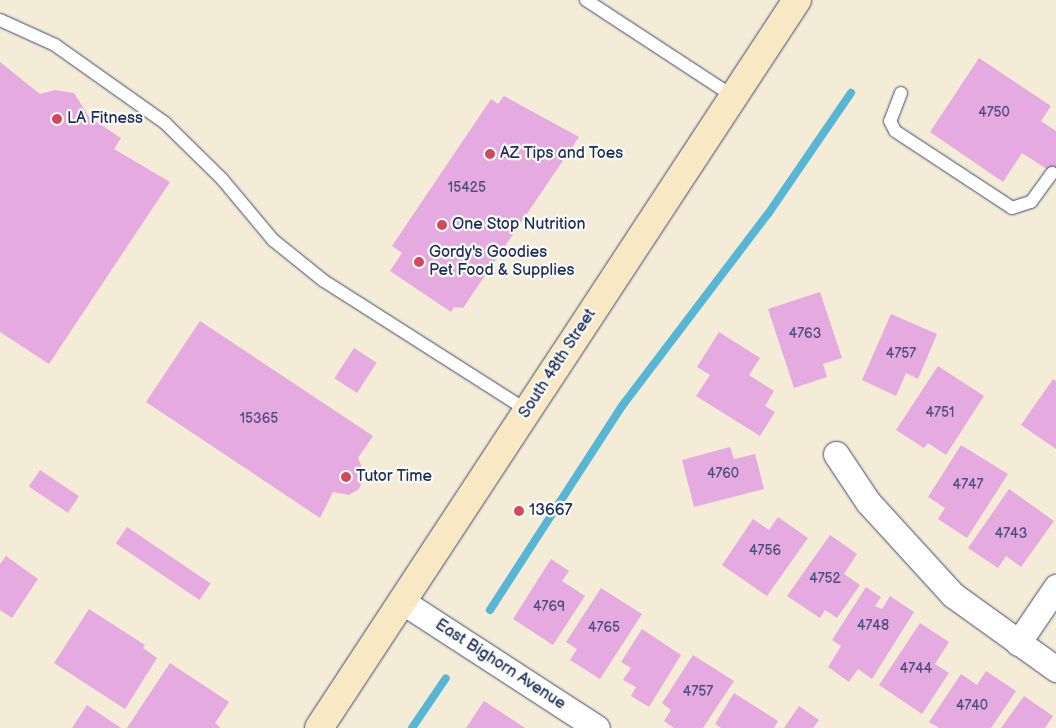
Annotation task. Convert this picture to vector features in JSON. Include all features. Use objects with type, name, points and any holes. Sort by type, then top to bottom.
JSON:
[{"type":"main road","name":"South 48th Street","points":[[319,728],[797,0]]},
{"type":"street","points":[[836,454],[868,502],[953,595],[1018,644],[1056,668]]},
{"type":"street","points":[[1018,644],[1056,587]]},
{"type":"street","name":"East Bighorn Avenue","points":[[403,602],[597,728]]},
{"type":"lane","points":[[586,0],[734,97]]},
{"type":"lane","points":[[0,20],[55,45],[165,123],[222,178],[273,240],[324,281],[528,411]]},
{"type":"lane","points":[[900,93],[890,122],[895,131],[1012,208],[1031,202],[1052,172]]},
{"type":"building","points":[[979,58],[1051,106],[1041,121],[1056,131],[1056,175],[1022,153],[1003,182],[930,132]]},
{"type":"building","points":[[0,62],[40,94],[55,90],[74,93],[89,117],[121,138],[114,149],[170,182],[49,364],[0,332]]},
{"type":"building","points":[[504,96],[579,137],[463,308],[454,307],[451,312],[390,271],[402,253],[392,246],[491,99],[498,104]]},
{"type":"building","points":[[820,292],[842,358],[823,364],[827,377],[794,388],[768,309]]},
{"type":"building","points":[[891,314],[937,334],[918,379],[906,373],[896,396],[862,380]]},
{"type":"building","points":[[200,321],[373,436],[358,458],[365,474],[359,489],[349,495],[333,492],[320,518],[146,402]]},
{"type":"building","points":[[719,332],[760,358],[749,375],[774,391],[765,406],[775,412],[760,436],[696,396],[710,375],[697,367]]},
{"type":"building","points":[[354,348],[377,363],[357,393],[334,378]]},
{"type":"building","points":[[938,366],[984,396],[946,455],[928,443],[924,448],[896,430]]},
{"type":"building","points":[[1053,379],[1056,381],[1056,449],[1021,425]]},
{"type":"building","points":[[961,445],[1008,474],[967,538],[938,519],[945,508],[928,497]]},
{"type":"building","points":[[730,447],[734,459],[755,454],[764,489],[694,507],[682,460]]},
{"type":"building","points":[[40,470],[79,496],[68,513],[29,487]]},
{"type":"building","points":[[1009,489],[1054,521],[1021,567],[1006,556],[998,568],[968,548]]},
{"type":"building","points":[[778,517],[808,538],[767,596],[722,565],[753,519],[769,530]]},
{"type":"building","points":[[127,527],[211,583],[200,600],[116,544]]},
{"type":"building","points":[[830,535],[857,554],[844,574],[860,585],[837,618],[825,610],[820,618],[787,596]]},
{"type":"building","points":[[6,556],[38,579],[12,618],[0,610],[0,564]]},
{"type":"building","points":[[551,559],[569,571],[562,581],[585,596],[553,645],[513,619]]},
{"type":"building","points":[[866,587],[881,597],[875,606],[882,609],[890,596],[914,612],[872,679],[858,669],[849,682],[828,667],[841,646],[832,640]]},
{"type":"building","points":[[601,588],[642,614],[600,679],[570,660],[577,649],[566,642]]},
{"type":"building","points":[[89,609],[145,645],[143,648],[157,658],[125,709],[54,663]]},
{"type":"building","points":[[920,623],[949,642],[935,664],[949,673],[922,714],[879,685]]},
{"type":"building","points":[[642,629],[681,655],[649,707],[631,696],[636,687],[623,680],[631,668],[621,662]]},
{"type":"building","points":[[693,655],[734,681],[703,728],[674,728],[664,721],[671,710],[662,703]]},
{"type":"building","points":[[170,663],[229,702],[215,723],[221,728],[127,728]]},
{"type":"building","points":[[986,671],[1016,691],[991,728],[939,728],[929,722],[961,674],[977,685]]},
{"type":"building","points":[[734,693],[778,721],[774,728],[721,728],[715,724]]},
{"type":"building","points":[[1024,696],[1053,716],[1045,728],[1001,728]]},
{"type":"building","points":[[484,701],[525,728],[466,728]]},
{"type":"building","points":[[87,705],[121,728],[72,728]]},
{"type":"building","points":[[799,706],[819,720],[813,728],[784,728]]},
{"type":"waterway","points":[[490,610],[622,406],[768,214],[851,93]]},
{"type":"waterway","points":[[412,728],[446,678]]},
{"type":"place","name":"LA Fitness","points":[[57,119]]},
{"type":"place","name":"AZ Tips and Toes","points":[[490,154]]},
{"type":"place","name":"One Stop Nutrition","points":[[442,225]]},
{"type":"place","name":"Gordy's Goodies Pet Food & Supplies","points":[[419,262]]},
{"type":"place","name":"Tutor Time","points":[[346,477]]},
{"type":"place","name":"13667","points":[[519,511]]}]
